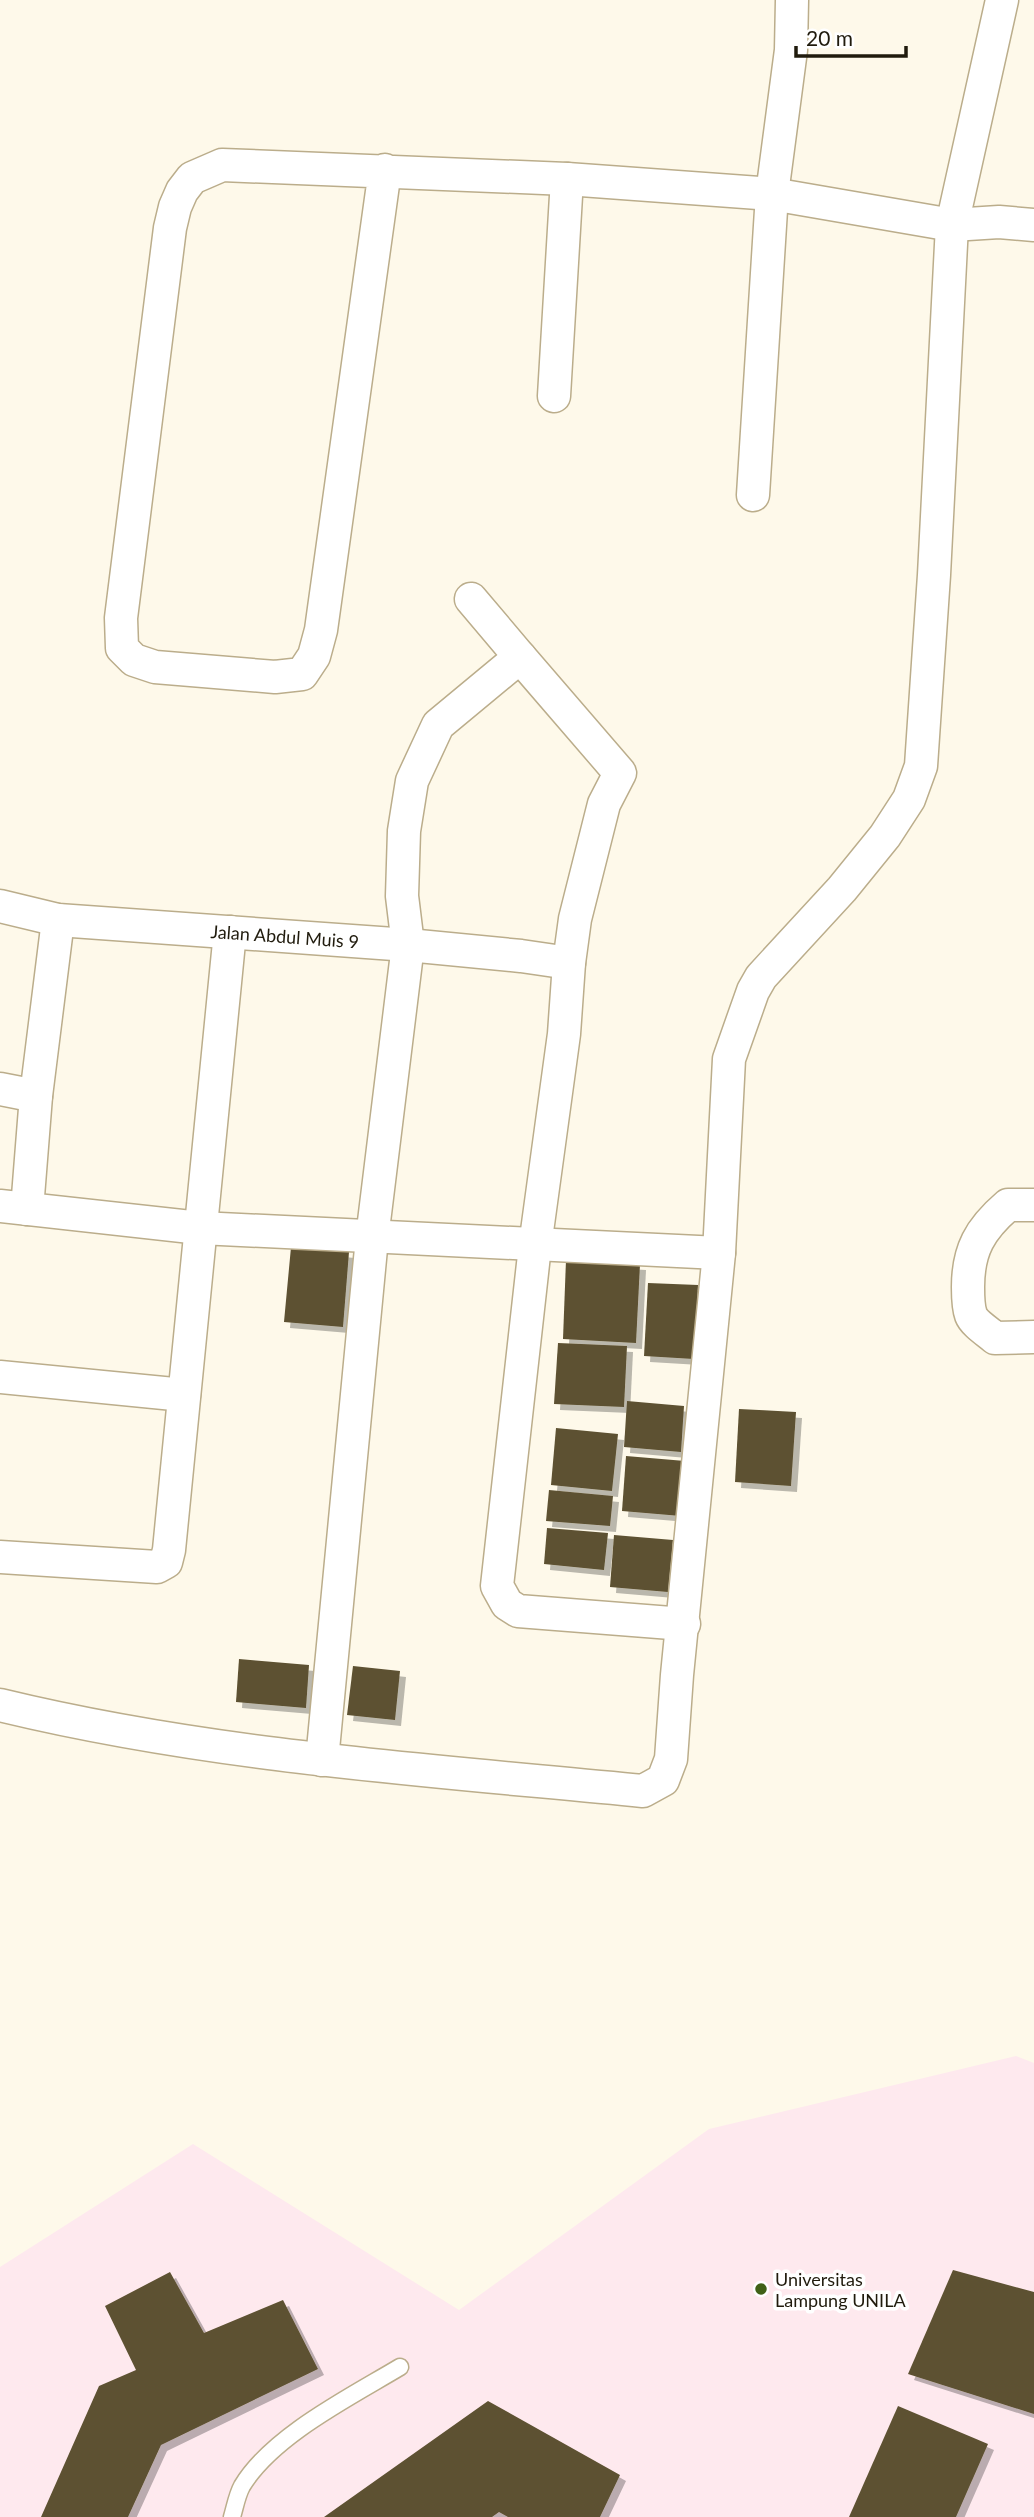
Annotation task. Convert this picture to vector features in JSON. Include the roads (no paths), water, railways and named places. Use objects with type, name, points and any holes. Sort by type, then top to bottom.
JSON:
[{"type":"street","points":[[753,495],[772,194],[791,50],[792,0]]},
{"type":"street","points":[[0,1705],[75,1723],[322,1760],[643,1791],[663,1780],[671,1759],[719,1253],[729,1059],[761,977],[842,889],[885,836],[909,799],[921,766],[952,225],[1002,0]]},
{"type":"street","points":[[385,170],[321,630],[314,656],[302,674],[275,677],[155,667],[134,660],[122,648],[121,618],[170,228],[182,191],[192,177],[222,165],[385,170],[566,179],[772,194],[952,225],[999,222],[1034,225]]},
{"type":"street","points":[[554,396],[566,179]]},
{"type":"street","points":[[471,598],[620,773],[604,804],[575,919],[569,963],[565,1034],[535,1246],[497,1586],[508,1604],[518,1611],[684,1624]]},
{"type":"street","points":[[322,1760],[372,1238],[408,945],[402,895],[403,844],[412,781],[438,725],[520,657]]},
{"type":"street","name":"Jalan Abdul Muis 9","points":[[0,906],[58,920],[408,945],[569,963]]},
{"type":"street","points":[[58,920],[36,1096],[14,1208],[200,1228],[719,1253]]},
{"type":"street","points":[[0,1557],[157,1567],[166,1562],[230,932]]},
{"type":"street","points":[[0,1089],[36,1096]]},
{"type":"street","points":[[1034,1205],[1008,1205],[990,1220],[976,1242],[968,1267],[968,1294],[971,1317],[995,1338],[1034,1337]]},
{"type":"street","points":[[0,1377],[184,1395]]},
{"type":"lane","points":[[232,2517],[240,2488],[262,2458],[315,2419],[400,2367]]},
{"type":"place","name":"Universitas Lampung UNILA","points":[[761,2289]]}]
